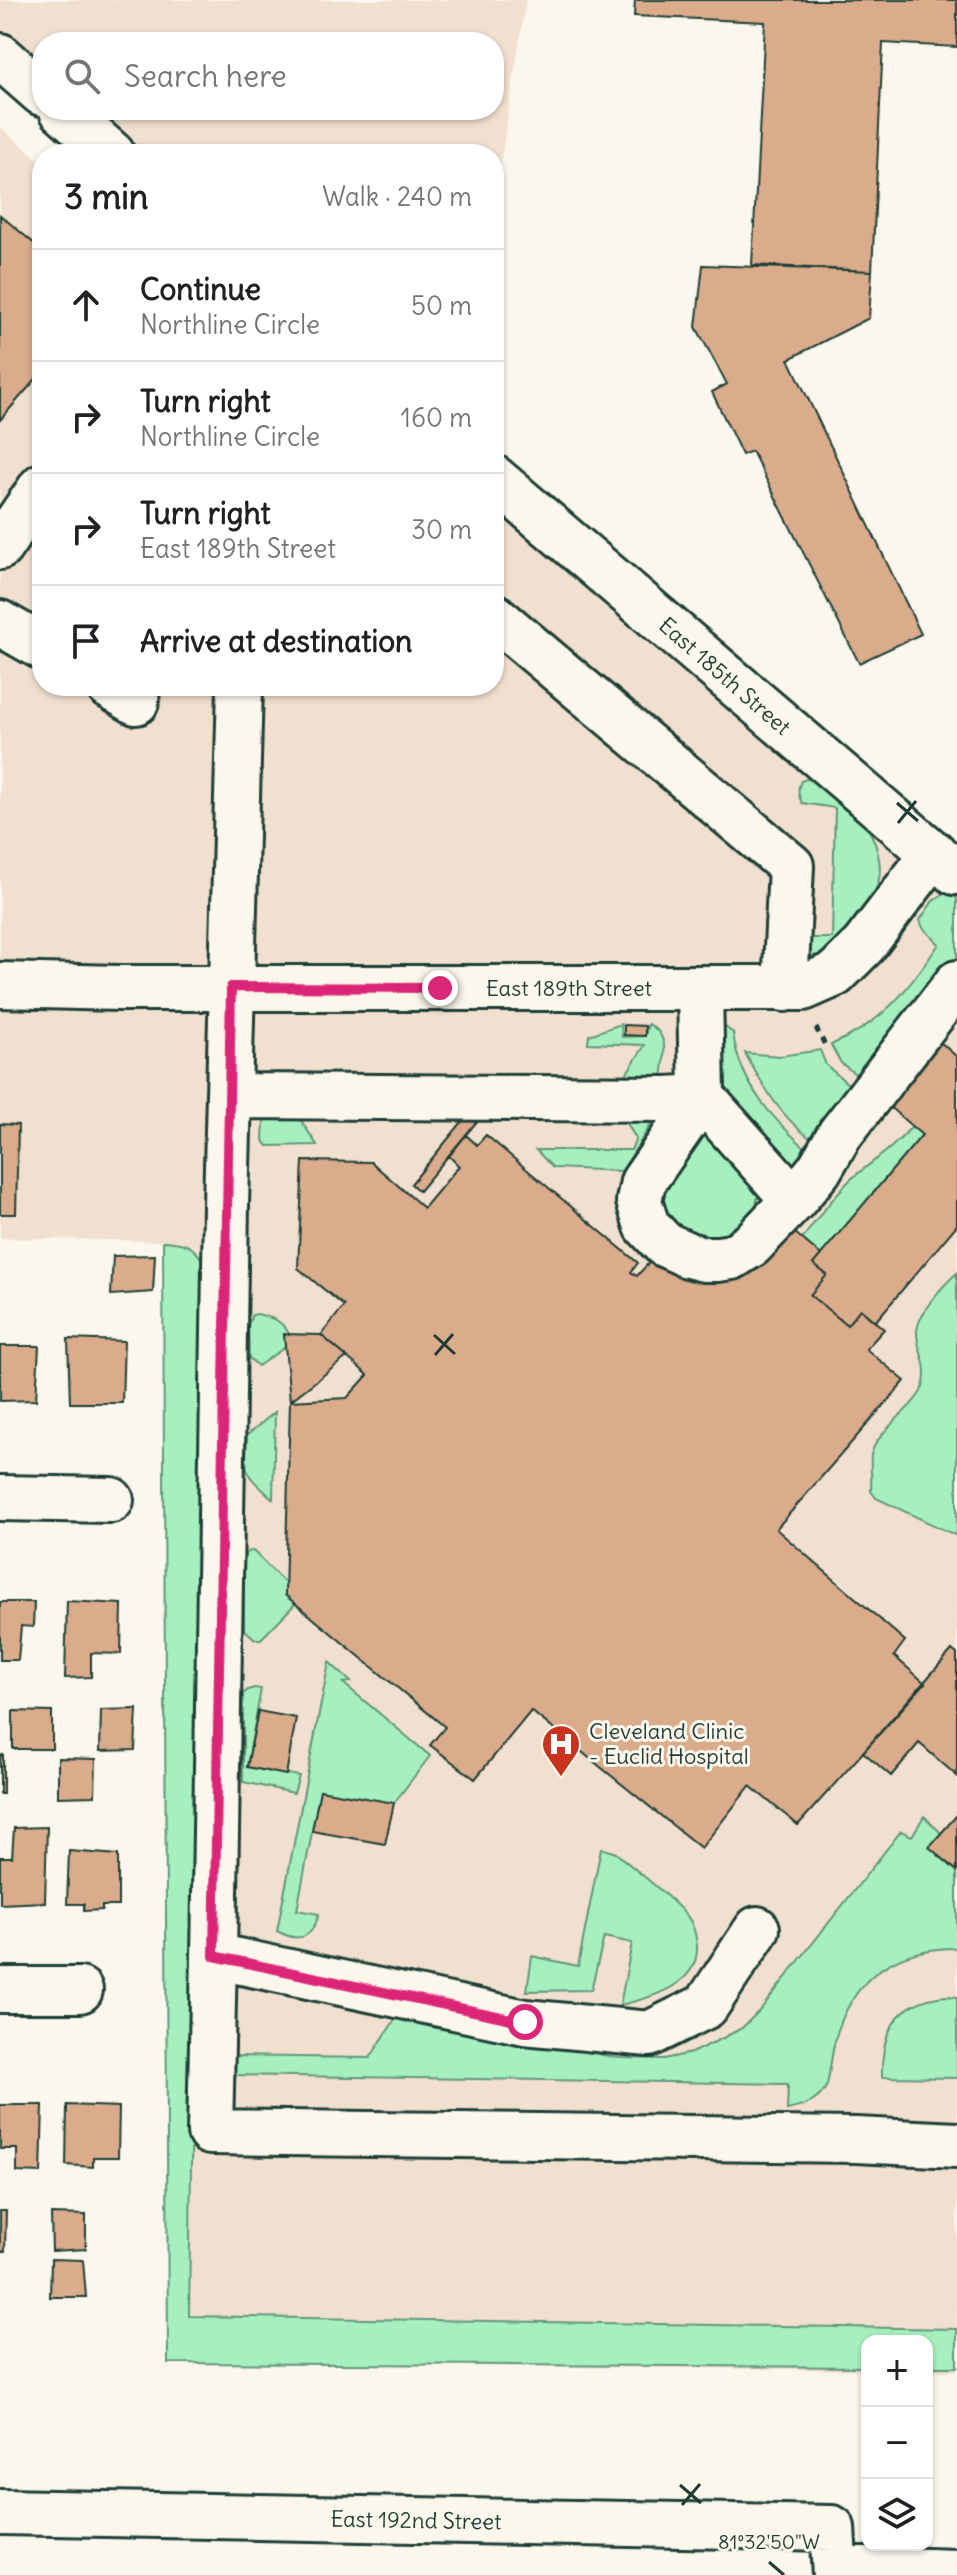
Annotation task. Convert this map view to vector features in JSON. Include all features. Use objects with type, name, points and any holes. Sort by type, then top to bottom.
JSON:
[{"type":"street","points":[[0,56],[32,84]]},
{"type":"street","points":[[73,120],[101,144]]},
{"type":"street","name":"East 185th Street","points":[[504,487],[946,863]]},
{"type":"street","points":[[0,623],[32,641]]},
{"type":"street","points":[[504,624],[791,866],[785,989]]},
{"type":"street","points":[[240,696],[231,987],[210,2132],[856,2140],[957,2145]]},
{"type":"street","name":"East 189th Street","points":[[0,985],[119,988],[803,988],[835,974],[946,863]]},
{"type":"street","points":[[700,988],[702,1097],[643,1182],[639,1201],[647,1226],[656,1236],[673,1250],[704,1259],[732,1257],[751,1245],[794,1200],[819,1170],[840,1134],[957,983]]},
{"type":"street","points":[[229,1096],[702,1097]]},
{"type":"street","points":[[702,1097],[794,1200]]},
{"type":"street","points":[[0,1498],[111,1500]]},
{"type":"street","points":[[214,1956],[525,2022],[649,2034],[706,2006],[757,1929]]},
{"type":"street","points":[[0,1990],[80,1990]]},
{"type":"street","name":"East 192nd Street","points":[[0,2512],[834,2557],[957,2572]]},
{"type":"shaded area","points":[[0,0],[526,0],[503,144],[101,144],[73,120],[504,120],[504,32],[32,32],[32,84],[0,56]]},
{"type":"shaded area","name":"Cleveland Clinic - Euclid Hospital","points":[[0,127],[32,154],[32,696],[504,696],[504,510],[957,890],[957,2371],[933,2371],[933,2335],[861,2335],[861,2370],[168,2363],[163,1241],[0,1238]]},
{"type":"green space","points":[[809,778],[861,820],[877,849],[880,872],[873,895],[858,920],[828,949],[813,956],[799,955],[799,938],[832,938],[835,808],[802,803],[799,787],[801,781]]},
{"type":"green space","points":[[945,893],[957,898],[957,981],[870,1085],[841,1063],[831,1045],[880,1015],[916,976],[939,944],[923,928],[920,920],[933,901]]},
{"type":"green space","points":[[621,1024],[622,1037],[645,1036],[648,1024],[656,1029],[664,1049],[662,1082],[621,1082],[645,1045],[588,1043],[589,1035]]},
{"type":"green space","points":[[724,1026],[733,1033],[743,1070],[762,1102],[787,1131],[816,1157],[798,1177],[726,1092]]},
{"type":"green space","points":[[820,1050],[826,1065],[862,1096],[824,1148],[799,1129],[778,1106],[745,1053],[780,1056]]},
{"type":"green space","points":[[265,1102],[298,1116],[317,1145],[268,1146],[263,1140]]},
{"type":"green space","points":[[624,1118],[653,1121],[622,1171],[553,1168],[536,1150],[631,1150],[636,1139]]},
{"type":"green space","points":[[695,1121],[762,1181],[754,1212],[727,1240],[690,1240],[660,1208],[660,1180]]},
{"type":"green space","points":[[912,1126],[922,1135],[821,1255],[802,1239],[850,1180]]},
{"type":"green space","points":[[163,1241],[187,1245],[196,1251],[203,1262],[189,2316],[957,2329],[957,2367],[933,2367],[933,2335],[861,2335],[861,2367],[168,2363]]},
{"type":"green space","points":[[957,1273],[957,1536],[876,1498],[871,1491],[871,1455],[880,1437],[923,1387],[925,1371],[918,1325],[932,1300]]},
{"type":"green space","points":[[252,1315],[280,1323],[289,1334],[284,1335],[285,1347],[258,1366],[249,1358],[248,1325]]},
{"type":"green space","points":[[275,1412],[273,1499],[251,1478],[246,1459],[247,1435]]},
{"type":"green space","points":[[253,1551],[285,1583],[296,1603],[261,1639],[255,1639],[244,1629],[244,1559],[247,1552]]},
{"type":"green space","points":[[329,1662],[351,1682],[343,1683],[430,1756],[394,1803],[320,1791],[297,1910],[319,1914],[308,1934],[292,1937],[277,1931]]},
{"type":"green space","points":[[254,1688],[261,1689],[247,1767],[299,1776],[294,1793],[243,1782],[243,1694]]},
{"type":"green space","points":[[924,1816],[941,1833],[929,1847],[957,1871],[957,1948],[916,1953],[899,1959],[869,1979],[846,2010],[838,2030],[827,2085],[820,2096],[805,2105],[787,2110],[788,2084],[230,2075],[228,2056],[370,2058],[396,2018],[620,2058],[664,2059],[691,2053],[742,2028],[760,2010],[901,1831],[912,1836]]},
{"type":"green space","points":[[601,1848],[616,1853],[689,1919],[697,1946],[690,1971],[658,1994],[620,2005],[632,1943],[604,1937],[591,1990],[527,1991],[532,1956],[578,1966]]},
{"type":"green space","points":[[945,1996],[957,1997],[957,2078],[882,2077],[885,2046],[895,2022],[914,2004]]},
{"type":"building","points":[[635,0],[957,0],[957,47],[883,43],[872,271],[752,265],[765,22],[634,16]]},
{"type":"building","points":[[0,215],[32,242],[32,383],[0,420]]},
{"type":"building","points":[[703,265],[872,271],[869,318],[789,359],[921,634],[859,663],[752,451],[742,455],[712,392],[727,384],[696,327]]},
{"type":"building","points":[[624,1025],[645,1026],[645,1036],[624,1035]]},
{"type":"building","points":[[939,1041],[957,1057],[957,1225],[875,1322],[860,1309],[847,1325],[810,1295],[827,1275],[813,1264],[922,1135],[886,1104]]},
{"type":"building","points":[[471,1111],[479,1119],[419,1191],[411,1184]]},
{"type":"building","points":[[0,1124],[18,1125],[16,1214],[0,1214]]},
{"type":"building","name":"Cleveland Clinic - Euclid Hospital","points":[[466,1135],[477,1145],[486,1135],[638,1263],[631,1272],[637,1276],[655,1256],[787,1226],[821,1255],[813,1264],[827,1275],[810,1295],[847,1325],[860,1309],[884,1329],[866,1349],[905,1381],[776,1529],[905,1641],[894,1656],[925,1683],[798,1825],[750,1786],[701,1848],[531,1711],[475,1779],[430,1745],[445,1727],[285,1595],[290,1401],[347,1398],[368,1375],[321,1335],[344,1306],[298,1268],[303,1161],[371,1162],[424,1208],[459,1166],[449,1156]]},
{"type":"building","points":[[155,1255],[153,1292],[111,1295],[113,1256]]},
{"type":"building","points":[[284,1334],[321,1335],[347,1357],[290,1401]]},
{"type":"building","points":[[68,1339],[124,1341],[122,1403],[70,1403]]},
{"type":"building","points":[[0,1346],[39,1346],[36,1400],[0,1401]]},
{"type":"building","points":[[67,1601],[122,1604],[121,1654],[91,1653],[91,1677],[65,1678]]},
{"type":"building","points":[[0,1602],[34,1602],[33,1627],[21,1626],[18,1660],[0,1660]]},
{"type":"building","points":[[952,1650],[957,1654],[957,1776],[919,1743],[891,1776],[863,1752]]},
{"type":"building","points":[[137,1709],[135,1750],[100,1751],[101,1710]]},
{"type":"building","points":[[13,1711],[52,1712],[52,1749],[13,1749]]},
{"type":"building","points":[[258,1711],[296,1718],[286,1775],[247,1767]]},
{"type":"building","points":[[3,1755],[3,1794],[0,1794],[0,1756]]},
{"type":"building","points":[[58,1758],[96,1759],[95,1796],[58,1797]]},
{"type":"building","points":[[320,1790],[394,1803],[385,1844],[312,1831]]},
{"type":"building","points":[[957,1815],[957,1871],[929,1847]]},
{"type":"building","points":[[47,1827],[45,1902],[0,1904],[0,1857],[12,1857],[14,1828]]},
{"type":"building","points":[[69,1851],[118,1855],[118,1906],[84,1911],[84,1904],[67,1904]]},
{"type":"building","points":[[0,2105],[43,2105],[41,2173],[17,2172],[17,2149],[0,2149]]},
{"type":"building","points":[[67,2105],[119,2107],[118,2157],[93,2157],[93,2167],[66,2165]]},
{"type":"building","points":[[0,2211],[6,2211],[5,2251],[0,2251]]},
{"type":"building","points":[[51,2214],[86,2215],[86,2249],[52,2251]]},
{"type":"building","points":[[51,2259],[83,2260],[86,2297],[50,2297]]},
{"type":"place","name":"Cleveland Clinic - Euclid Hospital","points":[[561,1778]]},
{"type":"route","points":[[440,988],[231,987],[214,1956],[525,2022]]}]
